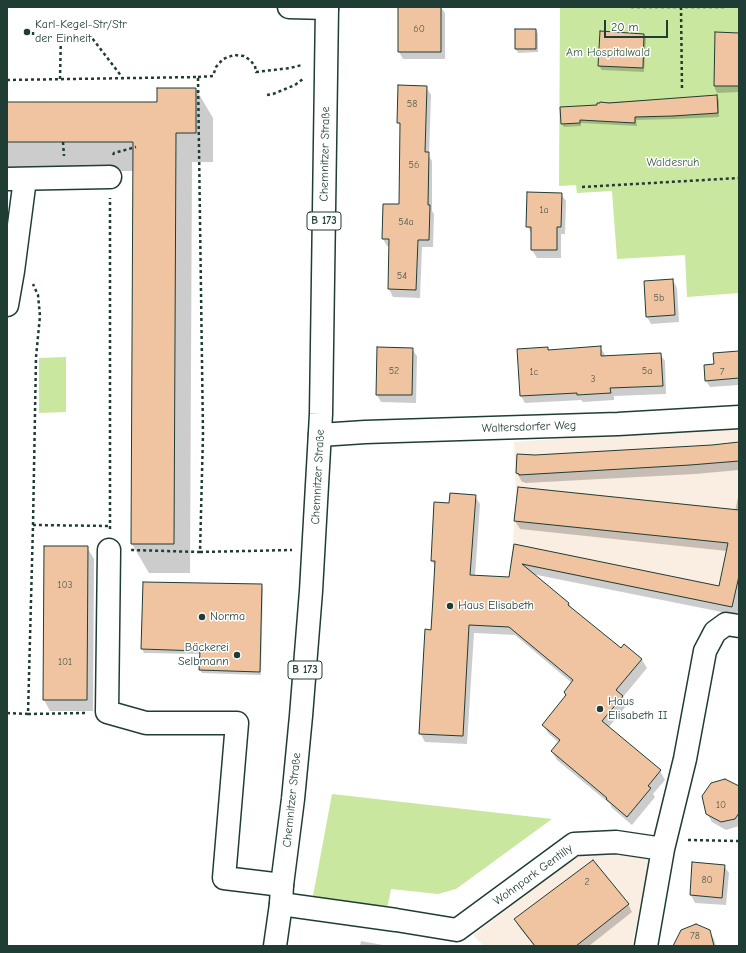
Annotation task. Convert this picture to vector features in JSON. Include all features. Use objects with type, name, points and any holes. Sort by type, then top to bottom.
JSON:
[{"type":"street","points":[[289,7],[327,8]]},
{"type":"street","name":"Chemnitzer Straße","points":[[275,946],[293,799],[301,716],[311,591],[320,435],[327,8]]},
{"type":"street","points":[[7,305],[13,271],[16,179],[111,168]]},
{"type":"street","name":"Waltersdorfer Weg","points":[[320,435],[365,432],[618,424],[739,417]]},
{"type":"street","points":[[107,712],[109,550]]},
{"type":"street","points":[[646,946],[664,845],[684,759],[705,651],[715,632],[726,624],[739,626]]},
{"type":"street","name":"Wohnpark Gentilly","points":[[107,712],[146,723],[237,723],[224,878],[282,894],[396,920],[457,930],[574,844],[616,842],[664,845]]},
{"type":"path","points":[[630,7],[725,7]]},
{"type":"path","points":[[681,7],[682,89]]},
{"type":"path","points":[[60,79],[61,34]]},
{"type":"path","points":[[89,34],[122,78]]},
{"type":"path","points":[[7,80],[213,76],[216,67],[224,59],[234,55],[244,56],[250,60],[255,66],[256,72],[302,65]]},
{"type":"path","points":[[198,77],[203,434],[200,552]]},
{"type":"path","points":[[267,95],[295,85],[303,79]]},
{"type":"path","points":[[63,142],[64,157]]},
{"type":"path","points":[[136,146],[114,153],[111,168],[109,550],[200,552],[313,550]]},
{"type":"path","points":[[582,187],[739,178]]},
{"type":"path","points":[[13,271],[32,282],[38,294],[40,316],[36,357],[28,714]]},
{"type":"path","points":[[33,525],[110,526]]},
{"type":"path","points":[[7,712],[28,714],[107,712]]},
{"type":"path","points":[[664,845],[739,841]]},
{"type":"shaded area","points":[[739,426],[739,576],[732,607],[511,563],[516,502],[514,442]]},
{"type":"shaded area","points":[[609,851],[650,858],[632,946],[484,946],[473,935],[580,853]]},
{"type":"green space","name":"Waldesruh","points":[[560,7],[739,7],[739,293],[687,297],[685,255],[617,259],[612,191],[577,193],[576,185],[559,186]]},
{"type":"green space","points":[[66,357],[66,412],[39,413],[39,358]]},
{"type":"green space","points":[[332,794],[552,819],[456,889],[438,894],[391,889],[387,909],[313,896]]},
{"type":"building","points":[[398,7],[441,7],[441,52],[398,52]]},
{"type":"building","points":[[515,29],[536,29],[536,49],[515,49]]},
{"type":"building","points":[[600,31],[644,34],[643,68],[598,66]]},
{"type":"building","points":[[715,32],[739,33],[739,86],[714,86]]},
{"type":"building","points":[[398,85],[427,86],[425,152],[429,152],[429,240],[418,240],[416,290],[388,289],[389,239],[382,239],[383,204],[399,204],[400,123],[397,123]]},
{"type":"building","points":[[157,88],[196,88],[196,133],[176,133],[174,544],[131,544],[133,142],[7,142],[7,102],[157,102]]},
{"type":"building","points":[[717,95],[718,113],[635,117],[635,123],[580,120],[580,123],[561,124],[560,107],[597,105],[597,103],[600,102],[609,103]]},
{"type":"building","points":[[527,192],[562,193],[561,227],[557,227],[557,250],[531,250],[531,227],[526,227]]},
{"type":"building","points":[[673,279],[675,315],[646,317],[644,281]]},
{"type":"building","points":[[601,346],[601,356],[661,353],[663,386],[610,388],[611,393],[520,396],[517,349],[548,347],[548,350]]},
{"type":"building","points":[[377,347],[413,348],[412,395],[376,395]]},
{"type":"building","points":[[739,351],[739,378],[705,381],[704,365],[714,364],[713,353]]},
{"type":"building","points":[[739,442],[739,461],[519,475],[516,473],[517,454],[535,455],[712,445]]},
{"type":"building","points":[[518,487],[739,510],[739,576],[732,607],[522,564],[569,603],[568,605],[621,648],[624,644],[642,659],[616,690],[623,696],[602,721],[661,770],[648,786],[651,788],[627,817],[606,799],[607,798],[551,751],[560,740],[542,725],[566,695],[564,692],[573,680],[509,627],[469,625],[463,736],[419,734],[425,629],[431,630],[435,561],[431,561],[434,502],[449,503],[450,493],[476,495],[470,575],[509,577],[514,544],[719,586],[728,543],[514,521]]},
{"type":"building","points":[[44,546],[88,546],[87,700],[43,700]]},
{"type":"building","name":"Norma","points":[[143,582],[262,584],[260,672],[199,670],[200,651],[141,649]]},
{"type":"building","points":[[725,779],[739,786],[739,813],[735,819],[721,822],[706,814],[702,796],[711,783]]},
{"type":"building","points":[[593,860],[629,904],[576,946],[535,946],[514,919]]},
{"type":"building","points":[[692,862],[725,865],[722,898],[690,895]]},
{"type":"building","points":[[696,924],[710,930],[714,946],[673,946],[681,930]]},
{"type":"place","name":"Karl-Kegel-Str/Str der Einheit","points":[[27,32]]},
{"type":"place","name":"Haus Elisabeth","points":[[450,606]]},
{"type":"place","name":"Norma","points":[[202,617]]},
{"type":"place","name":"Bäckerei Selbmann","points":[[237,655]]},
{"type":"place","name":"Haus Elisabeth II","points":[[600,709]]},
{"type":"park label","name":"Am Hospitalwald","points":[[608,53]]}]
